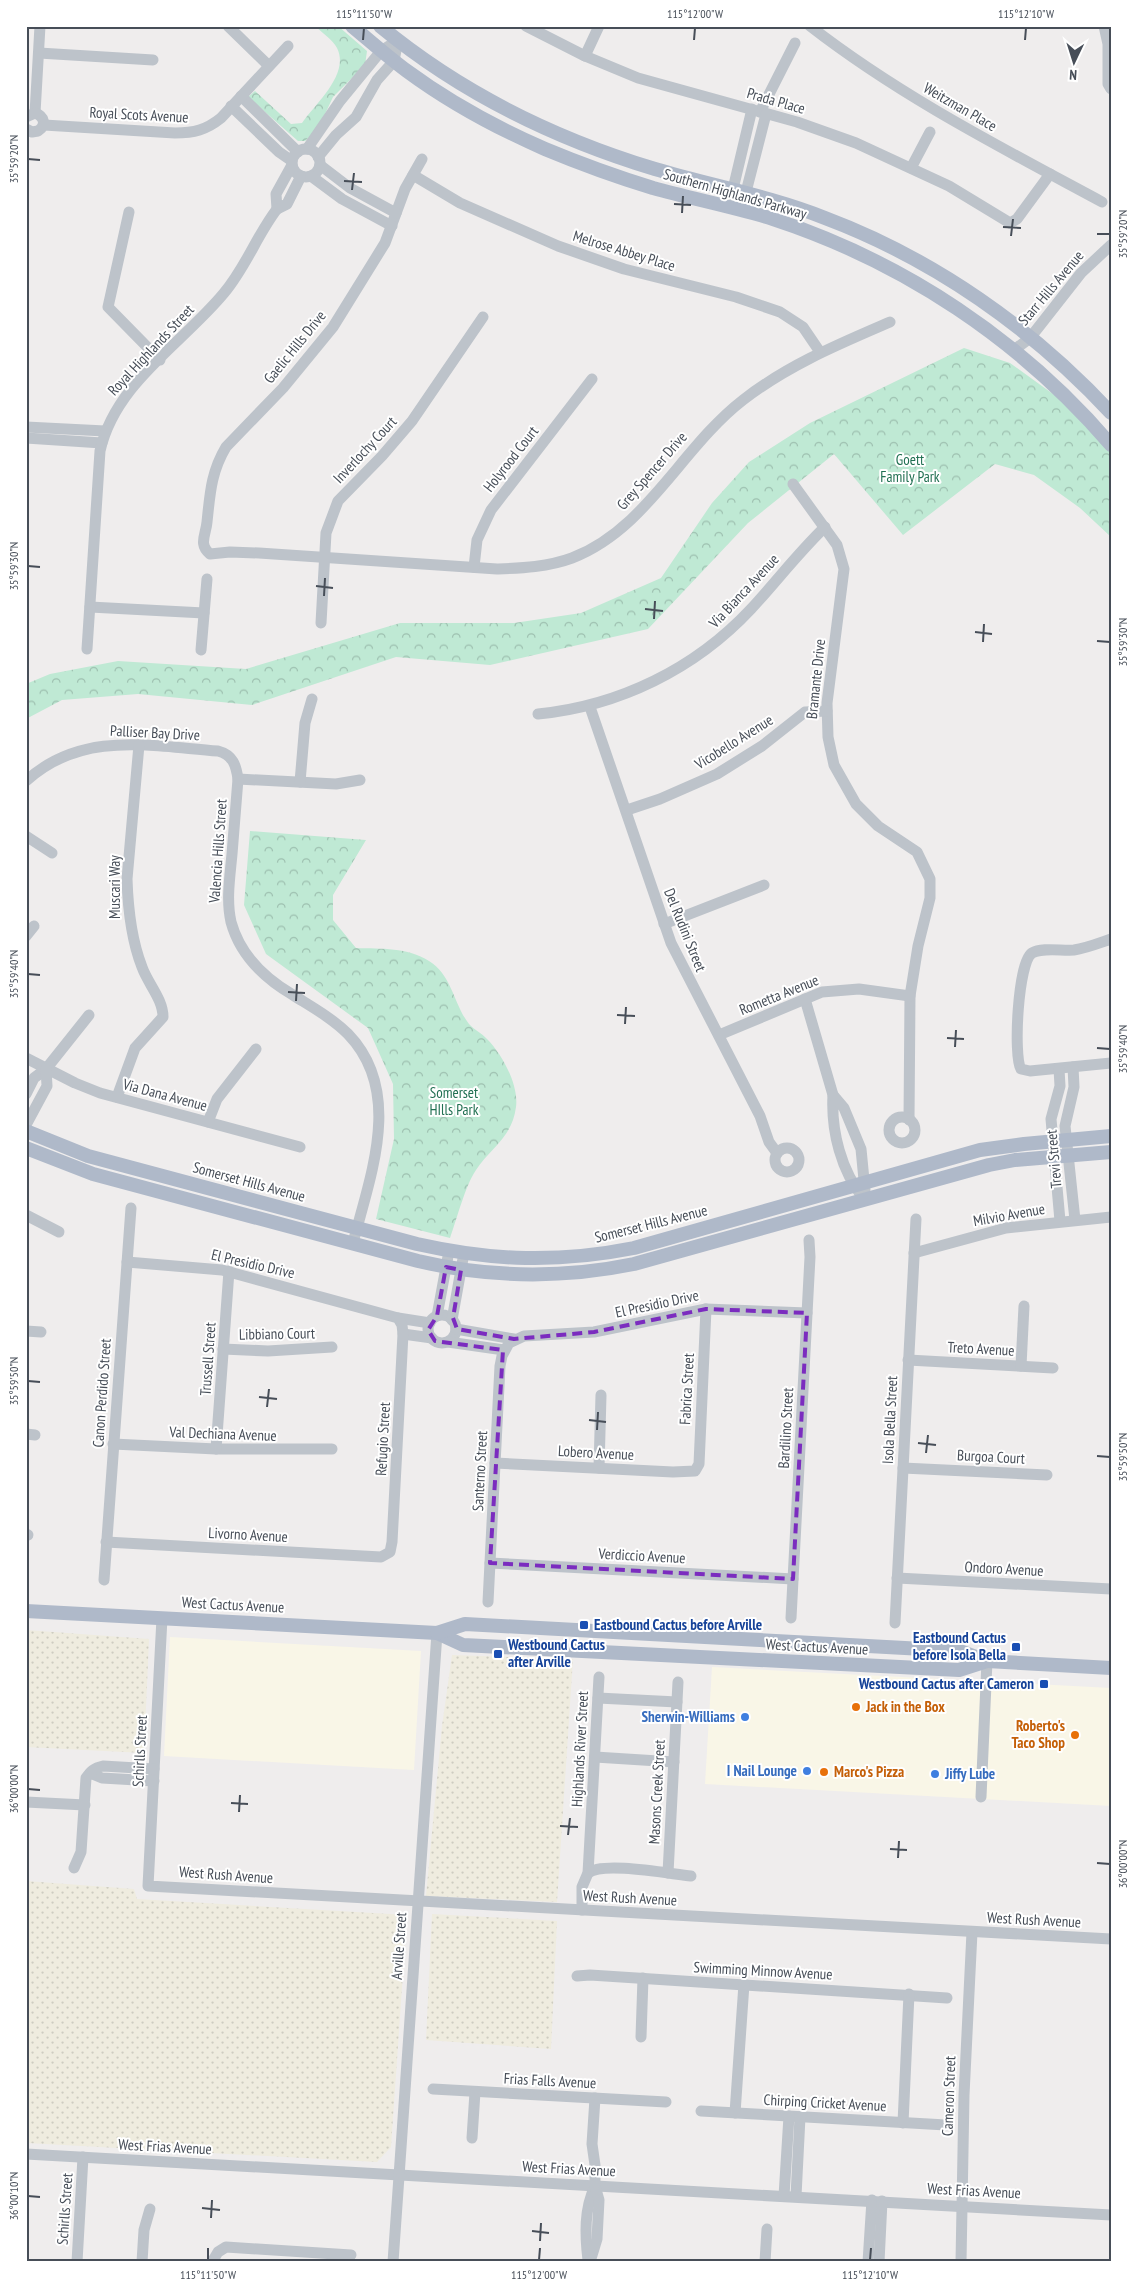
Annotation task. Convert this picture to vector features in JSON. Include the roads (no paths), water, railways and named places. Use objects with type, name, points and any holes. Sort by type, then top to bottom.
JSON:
[{"type":"main road","name":"Southern Highlands Parkway","points":[[352,26],[394,61],[455,103],[544,148],[619,177],[736,209],[810,233],[878,262],[945,299],[1014,350],[1059,390],[1111,445]]},
{"type":"main road","name":"Southern Highlands Parkway","points":[[380,26],[436,68],[530,121],[624,159],[740,191],[826,218],[906,254],[951,280],[1030,338],[1076,378],[1111,414]]},
{"type":"main road","name":"Somerset Hills Avenue","points":[[26,1131],[88,1156],[357,1228],[464,1254],[536,1260],[613,1252],[980,1150],[1111,1136]]},
{"type":"main road","points":[[26,1148],[93,1174],[446,1267],[523,1276],[611,1269],[958,1172],[1016,1160],[1111,1152]]},
{"type":"main road","name":"West Cactus Avenue","points":[[26,1611],[437,1633],[465,1624],[474,1624],[960,1651],[987,1661],[1111,1668]]},
{"type":"main road","name":"West Cactus Avenue","points":[[437,1633],[463,1645],[879,1667],[959,1670],[987,1661]]},
{"type":"street","points":[[40,26],[31,115],[43,118],[44,125]]},
{"type":"street","points":[[228,26],[269,66]]},
{"type":"street","name":"Prada Place","points":[[526,26],[585,56],[655,84],[832,134],[949,186],[1010,223],[1017,219],[1050,174]]},
{"type":"street","points":[[585,56],[599,26]]},
{"type":"street","name":"Weitzman Place","points":[[810,26],[910,95],[1102,202]]},
{"type":"street","points":[[1104,26],[1108,44],[1108,84],[1111,89]]},
{"type":"street","points":[[394,61],[398,40]]},
{"type":"street","name":"Royal Highlands Street","points":[[277,209],[276,194],[297,157],[381,51],[398,40]]},
{"type":"street","points":[[736,209],[759,112],[795,43]]},
{"type":"street","name":"Royal Scots Avenue","points":[[26,128],[35,132],[44,125],[175,133],[197,132],[213,124],[288,46]]},
{"type":"street","points":[[38,53],[153,60]]},
{"type":"street","name":"Royal Highlands Street","points":[[88,649],[102,443],[105,431],[121,402],[224,294],[243,266],[267,222],[277,209],[287,204],[336,135],[356,117],[377,80],[394,61]]},
{"type":"street","points":[[241,96],[297,157],[306,176],[342,199],[392,226]]},
{"type":"street","points":[[231,106],[279,152],[297,157],[314,151],[319,161],[350,188],[396,213]]},
{"type":"street","points":[[911,168],[930,132]]},
{"type":"street","name":"Gaelic Hills Drive","points":[[206,550],[202,539],[207,524],[209,491],[220,457],[226,447],[284,388],[324,339],[385,243],[405,189],[422,160]]},
{"type":"street","name":"Melrose Abbey Place","points":[[413,175],[460,203],[558,246],[617,266],[728,295],[780,312],[803,327],[820,352]]},
{"type":"street","points":[[129,212],[108,307],[160,360]]},
{"type":"street","name":"Starr Hills Avenue","points":[[1014,350],[1030,338],[1081,273],[1111,245]]},
{"type":"street","name":"Inverlochy Court","points":[[321,622],[327,527],[338,501],[408,426],[483,317]]},
{"type":"street","name":"Grey Spencer Drive","points":[[206,550],[214,555],[230,552],[513,568],[552,564],[571,558],[603,542],[648,503],[692,448],[726,414],[771,380],[820,352],[890,322]]},
{"type":"street","name":"Holyrood Court","points":[[474,567],[477,540],[491,510],[592,379]]},
{"type":"street","points":[[26,427],[105,431]]},
{"type":"street","points":[[26,438],[102,443]]},
{"type":"street","name":"Bramante Drive","points":[[793,484],[841,552],[844,569],[827,711],[830,751],[847,790],[856,804],[878,826],[917,852],[927,869],[930,898],[918,946],[910,996],[909,1120]]},
{"type":"street","name":"Via Bianca Avenue","points":[[538,714],[590,706],[633,691],[704,652],[752,608],[795,556],[825,527]]},
{"type":"street","points":[[201,650],[207,579]]},
{"type":"street","points":[[90,607],[204,613]]},
{"type":"street","points":[[300,782],[305,723],[312,699]]},
{"type":"street","name":"Del Rudini Street","points":[[590,706],[627,810],[664,924],[681,965],[760,1116],[769,1142],[777,1153]]},
{"type":"street","name":"Vicobello Avenue","points":[[627,810],[660,799],[717,774],[762,746],[805,712],[827,711]]},
{"type":"street","name":"Palliser Bay Drive","points":[[26,781],[55,760],[74,752],[109,744],[218,751],[230,757]]},
{"type":"street","name":"Muscari Way","points":[[117,1097],[135,1048],[163,1017],[163,1008],[151,988],[136,951],[127,900],[127,872],[139,745]]},
{"type":"street","name":"Valencia Hills Street","points":[[230,757],[236,767],[238,778],[229,896],[232,922],[238,939],[248,956],[267,979],[324,1015],[349,1035],[363,1055],[375,1081],[380,1110],[379,1138],[353,1243]]},
{"type":"street","points":[[238,778],[336,784],[360,780]]},
{"type":"street","points":[[26,836],[52,853]]},
{"type":"street","points":[[664,924],[764,885]]},
{"type":"street","points":[[26,936],[34,926]]},
{"type":"street","points":[[1111,939],[1075,950],[1040,951],[1032,954],[1027,959],[1017,1017],[1018,1057],[1021,1069],[1030,1072],[1111,1063]]},
{"type":"street","name":"Rometta Avenue","points":[[719,1035],[822,992],[847,989],[910,996]]},
{"type":"street","points":[[805,999],[833,1095],[832,1109],[839,1155],[860,1184]]},
{"type":"street","points":[[26,1094],[34,1078],[46,1069],[89,1015]]},
{"type":"street","points":[[208,1122],[217,1099],[256,1050]]},
{"type":"street","name":"Via Dana Avenue","points":[[26,1058],[75,1083],[117,1097],[300,1147]]},
{"type":"street","name":"Trevi Street","points":[[1073,1067],[1074,1087],[1065,1120],[1074,1220]]},
{"type":"street","points":[[26,1125],[46,1086],[46,1069]]},
{"type":"street","name":"Trevi Street","points":[[1059,1069],[1060,1086],[1051,1118],[1060,1221]]},
{"type":"street","points":[[833,1095],[844,1108],[861,1149],[860,1184],[864,1199]]},
{"type":"street","name":"Canon Perdido Street","points":[[104,1580],[131,1208]]},
{"type":"street","points":[[26,1215],[59,1232]]},
{"type":"street","name":"Milvio Avenue","points":[[914,1253],[1006,1228],[1111,1217]]},
{"type":"street","name":"Isola Bella Street","points":[[895,1623],[916,1219]]},
{"type":"street","name":"Bardilino Street","points":[[791,1618],[810,1257],[809,1240]]},
{"type":"street","points":[[449,1251],[433,1320],[428,1330],[432,1338],[439,1343],[448,1342],[455,1335],[454,1324],[460,1270],[464,1254]]},
{"type":"street","name":"El Presidio Drive","points":[[127,1262],[204,1267],[229,1271],[401,1326],[432,1338]]},
{"type":"street","name":"Trussell Street","points":[[216,1450],[229,1271]]},
{"type":"street","points":[[1021,1366],[1024,1306]]},
{"type":"street","name":"El Presidio Drive","points":[[448,1342],[509,1344],[524,1336],[594,1332],[706,1309],[807,1313]]},
{"type":"street","name":"Fabrica Street","points":[[695,1470],[699,1464],[706,1309]]},
{"type":"street","points":[[433,1320],[447,1316],[454,1324]]},
{"type":"street","name":"El Presidio Drive","points":[[401,1326],[433,1320]]},
{"type":"street","name":"El Presidio Drive","points":[[454,1324],[509,1344]]},
{"type":"street","name":"Refugio Street","points":[[387,1554],[392,1542],[401,1326]]},
{"type":"street","points":[[26,1331],[41,1332]]},
{"type":"street","name":"Santerno Street","points":[[488,1602],[500,1366],[509,1344]]},
{"type":"street","name":"Libbiano Court","points":[[223,1349],[268,1351],[332,1347]]},
{"type":"street","name":"Treto Avenue","points":[[908,1360],[1053,1368]]},
{"type":"street","points":[[599,1468],[601,1395]]},
{"type":"street","name":"Val Dechiana Avenue","points":[[113,1444],[216,1450],[332,1449]]},
{"type":"street","name":"Lobero Avenue","points":[[495,1462],[687,1472],[695,1470]]},
{"type":"street","name":"Burgoa Court","points":[[903,1468],[1047,1475]]},
{"type":"street","name":"Livorno Avenue","points":[[106,1542],[374,1557],[387,1554]]},
{"type":"street","name":"Verdiccio Avenue","points":[[490,1563],[793,1579]]},
{"type":"street","name":"Ondoro Avenue","points":[[896,1578],[1111,1590]]},
{"type":"street","name":"Schirlls Street","points":[[148,1886],[162,1618]]},
{"type":"street","name":"Arville Street","points":[[392,2262],[437,1633]]},
{"type":"street","points":[[981,1797],[987,1661]]},
{"type":"street","name":"Highlands River Street","points":[[582,1910],[582,1887],[588,1873],[599,1677]]},
{"type":"street","name":"Masons Creek Street","points":[[668,1873],[678,1682]]},
{"type":"street","points":[[598,1698],[677,1702]]},
{"type":"street","points":[[595,1757],[674,1762]]},
{"type":"street","points":[[74,1868],[81,1852],[86,1778],[90,1773],[96,1767],[103,1766],[154,1769]]},
{"type":"street","points":[[90,1773],[102,1778],[154,1781]]},
{"type":"street","points":[[26,1802],[85,1805]]},
{"type":"street","points":[[588,1873],[596,1868],[691,1876]]},
{"type":"street","name":"West Rush Avenue","points":[[148,1886],[1111,1939]]},
{"type":"street","name":"Cameron Street","points":[[962,2262],[961,2206],[964,2095],[972,1932]]},
{"type":"street","name":"Swimming Minnow Avenue","points":[[577,1976],[744,1984],[947,1998]]},
{"type":"street","points":[[641,2037],[643,1978]]},
{"type":"street","points":[[735,2113],[744,1984]]},
{"type":"street","points":[[903,2123],[909,1994]]},
{"type":"street","name":"Frias Falls Avenue","points":[[433,2089],[666,2102]]},
{"type":"street","points":[[472,2138],[474,2092]]},
{"type":"street","points":[[589,2262],[597,2239],[599,2200],[594,2186],[595,2165],[592,2144],[595,2098]]},
{"type":"street","name":"Chirping Cricket Avenue","points":[[701,2111],[946,2125]]},
{"type":"street","points":[[790,2196],[794,2116]]},
{"type":"street","name":"West Frias Avenue","points":[[26,2154],[1111,2215]]},
{"type":"street","name":"Schirlls Street","points":[[77,2262],[83,2157]]},
{"type":"street","points":[[868,2262],[877,2201]]},
{"type":"street","points":[[877,2201],[879,2262]]},
{"type":"street","points":[[142,2262],[144,2230],[150,2209]]},
{"type":"street","points":[[765,2262],[767,2229]]},
{"type":"street","points":[[215,2257],[226,2248],[351,2255]]},
{"type":"place","name":"Eastbound Cactus before Arville","points":[[584,1625]]},
{"type":"place","name":"Eastbound Cactus before Isola Bella","points":[[1016,1647]]},
{"type":"place","name":"Westbound Cactus after Arville","points":[[498,1654]]},
{"type":"place","name":"Westbound Cactus after Cameron","points":[[1044,1684]]},
{"type":"place","name":"Jack in the Box","points":[[856,1707]]},
{"type":"place","name":"Sherwin-Williams","points":[[745,1717]]},
{"type":"place","name":"Roberto's Taco Shop","points":[[1075,1735]]},
{"type":"place","name":"I Nail Lounge","points":[[807,1771]]},
{"type":"place","name":"Marco's Pizza","points":[[824,1772]]},
{"type":"place","name":"Jiffy Lube","points":[[935,1774]]},
{"type":"park label","name":"Goett Family Park","points":[[910,468]]},
{"type":"park label","name":"Somerset HIlls Park","points":[[454,1102]]}]
